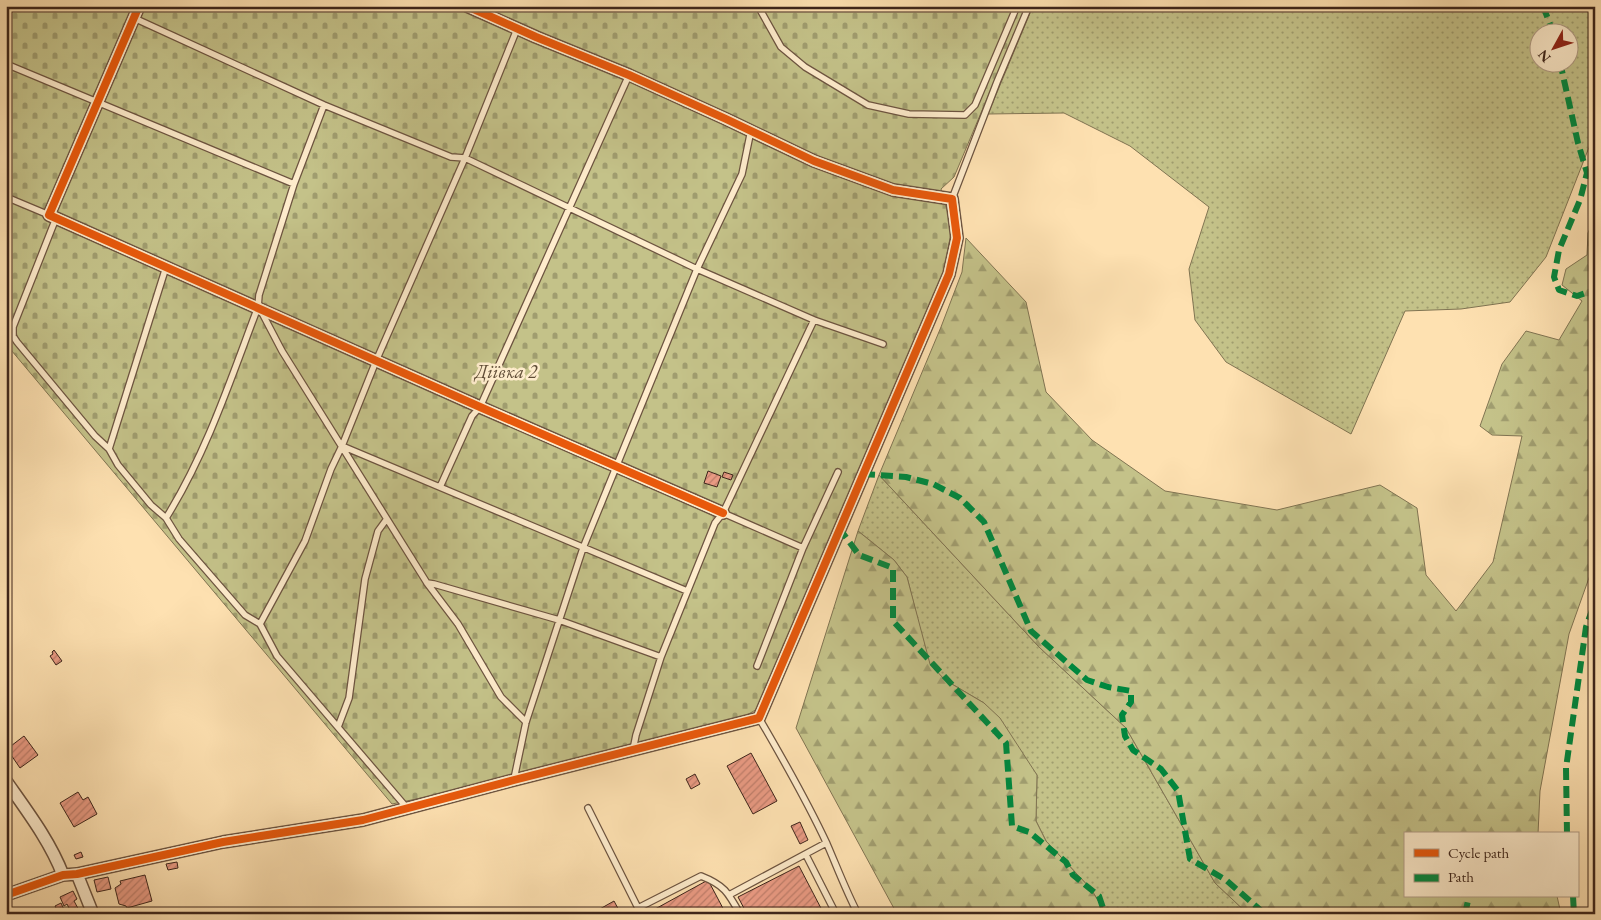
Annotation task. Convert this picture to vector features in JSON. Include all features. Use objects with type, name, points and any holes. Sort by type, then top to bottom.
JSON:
[{"type":"street","points":[[140,6],[97,102],[52,216],[480,407],[723,512]]},
{"type":"street","points":[[6,895],[63,876],[223,842],[363,820],[759,718],[949,274],[957,238],[952,200],[893,190],[814,161],[751,130],[629,75],[517,29],[467,6]]},
{"type":"street","points":[[6,781],[40,830],[57,859],[63,876]]},
{"type":"street","points":[[77,874],[93,914]]},
{"type":"lane","points":[[758,6],[781,47],[805,67],[868,104],[909,114],[965,115],[975,105],[1017,6]]},
{"type":"lane","points":[[952,200],[1029,6]]},
{"type":"lane","points":[[134,18],[324,105],[451,157],[465,158],[568,209],[697,269],[814,320],[883,344]]},
{"type":"lane","points":[[260,624],[305,541],[330,469],[342,446],[376,361],[465,158],[517,29]]},
{"type":"lane","points":[[6,64],[294,184]]},
{"type":"lane","points":[[440,487],[472,416],[480,407],[629,75]]},
{"type":"lane","points":[[166,518],[183,492],[202,453],[258,307],[259,295],[294,184],[324,105]]},
{"type":"lane","points":[[514,780],[526,722],[583,548],[697,269],[742,174],[751,130]]},
{"type":"lane","points":[[6,197],[52,216],[13,327],[13,336],[95,436],[109,449],[118,465],[151,505],[166,518],[179,539],[245,615],[260,624],[277,656],[407,808]]},
{"type":"lane","points":[[109,449],[166,266]]},
{"type":"lane","points":[[258,307],[282,350],[427,584],[458,624],[476,658],[501,697],[526,722]]},
{"type":"lane","points":[[633,750],[636,735],[662,657],[715,523],[723,512],[814,320]]},
{"type":"lane","points":[[342,446],[687,591]]},
{"type":"lane","points":[[757,666],[803,548],[838,472]]},
{"type":"lane","points":[[723,512],[803,548]]},
{"type":"lane","points":[[338,727],[348,698],[365,579],[378,531],[386,520]]},
{"type":"lane","points":[[427,584],[434,584],[559,620],[662,657]]},
{"type":"lane","points":[[759,718],[784,761],[826,843],[858,914]]},
{"type":"lane","points":[[588,808],[640,911],[701,876],[717,882],[730,895],[740,914]]},
{"type":"lane","points":[[730,895],[826,843]]},
{"type":"lane","points":[[806,855],[836,914]]},
{"type":"green space","name":"Діївка 2","points":[[6,6],[1026,6],[954,177],[941,189],[952,227],[944,271],[761,707],[736,721],[494,783],[392,804],[6,344]]},
{"type":"green space","points":[[1033,6],[1595,6],[1595,132],[1546,257],[1510,302],[1461,309],[1405,311],[1351,434],[1226,362],[1195,320],[1189,269],[1209,207],[1130,146],[1064,113],[988,114]]},
{"type":"green space","points":[[1595,216],[1595,561],[1569,634],[1540,791],[1538,832],[1404,832],[1404,898],[1557,898],[1561,914],[1248,914],[1215,883],[1126,728],[1039,647],[879,475],[962,272],[966,238],[1026,302],[1046,392],[1092,440],[1165,491],[1277,510],[1380,485],[1417,508],[1426,575],[1456,611],[1493,562],[1522,436],[1492,435],[1480,426],[1502,364],[1526,331],[1559,340],[1582,301],[1562,285],[1566,269],[1587,255],[1588,233]]},
{"type":"green space","points":[[879,475],[1039,647],[1126,728],[1215,883],[1248,914],[1106,914],[1091,889],[1046,841],[1036,821],[1037,775],[984,703],[945,680],[929,664],[907,577],[894,560],[858,531]]},
{"type":"green space","points":[[858,531],[894,560],[907,577],[930,664],[945,680],[984,703],[1000,718],[1037,775],[1036,821],[1046,841],[1091,889],[1106,914],[897,914],[796,728]]},
{"type":"building","points":[[708,471],[721,476],[717,487],[704,483]]},
{"type":"building","points":[[724,472],[733,475],[731,480],[722,477]]},
{"type":"building","points":[[54,650],[62,661],[56,665],[50,656]]},
{"type":"building","points":[[24,736],[38,755],[20,768],[7,749]]},
{"type":"building","points":[[751,753],[777,801],[753,814],[727,766]]},
{"type":"building","points":[[695,774],[700,784],[691,789],[686,779]]},
{"type":"building","points":[[78,792],[83,800],[88,797],[97,814],[74,827],[60,803]]},
{"type":"building","points":[[800,822],[808,840],[800,844],[791,826]]},
{"type":"building","points":[[81,852],[83,857],[76,859],[74,855]]},
{"type":"building","points":[[177,862],[178,868],[168,870],[166,864]]},
{"type":"building","points":[[799,866],[824,914],[747,914],[738,897]]},
{"type":"building","points":[[145,875],[152,901],[127,908],[119,904],[115,888],[121,884],[120,881]]},
{"type":"building","points":[[108,877],[111,889],[97,892],[94,880]]},
{"type":"building","points":[[708,880],[726,914],[646,914]]},
{"type":"building","points":[[73,891],[77,899],[74,901],[80,912],[77,914],[72,914],[67,904],[64,906],[60,897]]},
{"type":"building","points":[[614,901],[621,914],[591,914]]},
{"type":"building","points":[[61,903],[66,914],[59,914],[55,906]]},
{"type":"marked path","points":[[1543,6],[1549,22]]},
{"type":"marked path","points":[[1562,72],[1578,143],[1587,173],[1580,200],[1559,250],[1554,277],[1559,290],[1577,296],[1595,290]]},
{"type":"marked path","points":[[863,474],[906,477],[933,484],[960,498],[984,522],[1031,631],[1087,680],[1108,687],[1131,691],[1131,702],[1122,715],[1125,736],[1133,750],[1161,769],[1178,791],[1190,859],[1226,880],[1265,914]]},
{"type":"marked path","points":[[839,528],[859,555],[893,568],[893,621],[1006,743],[1012,826],[1029,832],[1066,862],[1073,875],[1099,896],[1105,914]]},
{"type":"marked path","points":[[1567,832],[1566,768],[1586,627],[1595,602]]},
{"type":"marked path","points":[[1465,914],[1469,898]]},
{"type":"marked path","points":[[1573,898],[1574,914]]},
{"type":"cycle path","points":[[139,6],[49,215],[723,513]]},
{"type":"cycle path","points":[[6,895],[63,875],[77,874],[223,842],[363,820],[759,718],[949,274],[957,238],[952,199],[893,190],[814,161],[629,75],[467,6]]}]
